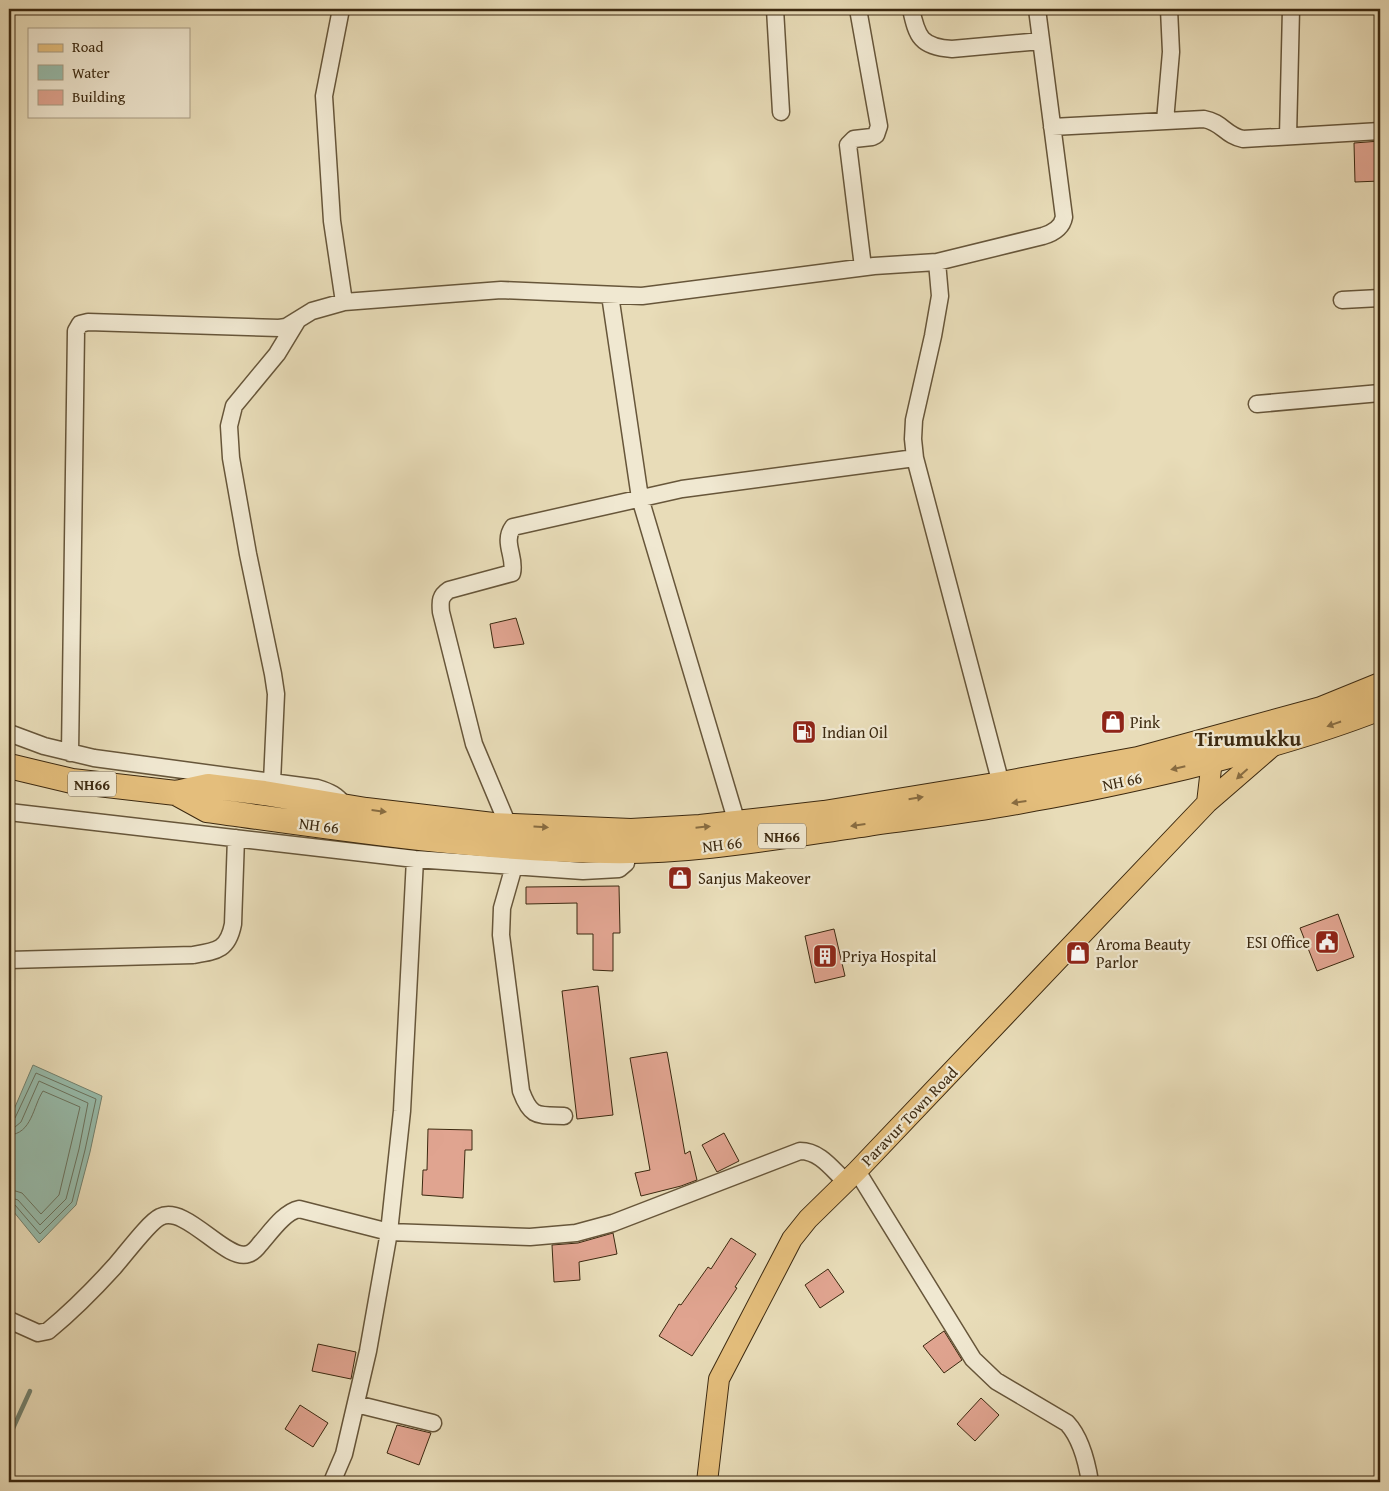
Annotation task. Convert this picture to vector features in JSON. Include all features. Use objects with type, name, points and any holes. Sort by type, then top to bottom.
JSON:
[{"type":"highway","name":"NH 66","points":[[9,766],[72,781],[176,793],[208,786],[483,824],[631,831],[700,828],[824,813],[1138,759],[1321,709],[1380,685]]},
{"type":"highway","name":"NH 66","points":[[176,793],[207,810],[416,838],[544,850],[627,851],[670,849],[744,841],[1031,800],[1127,780],[1275,744],[1380,708]]},
{"type":"main road","name":"Paravur Town Road","points":[[707,1482],[719,1379],[792,1239],[808,1220],[1207,803],[1275,744]]},
{"type":"main road","points":[[1207,803],[1212,760]]},
{"type":"street","points":[[341,9],[324,96],[324,116],[332,220],[344,302]]},
{"type":"street","points":[[775,9],[781,112]]},
{"type":"street","points":[[858,9],[879,126],[876,135],[854,139],[848,145],[863,267]]},
{"type":"street","points":[[911,9],[915,28],[920,38],[928,44],[940,48],[952,49],[1041,41]]},
{"type":"street","points":[[70,753],[78,327],[80,324],[88,322],[280,328],[286,327],[299,317],[312,311],[344,302],[501,290],[642,296],[863,267],[937,262],[1043,236],[1054,231],[1062,224],[1064,214],[1037,9]]},
{"type":"street","points":[[1165,121],[1172,52],[1169,9]]},
{"type":"street","points":[[1288,136],[1291,9]]},
{"type":"street","points":[[1052,127],[1212,120],[1235,138],[1243,139],[1380,131]]},
{"type":"street","points":[[937,262],[940,296],[914,420],[915,458],[1001,784]]},
{"type":"street","points":[[610,295],[640,498],[738,823]]},
{"type":"street","points":[[1342,300],[1380,298]]},
{"type":"street","points":[[272,782],[276,694],[246,544],[231,458],[229,426],[234,406],[277,354],[299,317]]},
{"type":"street","points":[[1257,404],[1380,393]]},
{"type":"street","points":[[508,825],[474,744],[441,612],[440,600],[442,594],[449,590],[512,573],[513,563],[508,538],[512,527],[682,489],[915,458]]},
{"type":"street","points":[[9,733],[44,746],[94,758],[272,782],[331,792],[345,806]]},
{"type":"street","points":[[9,812],[415,859],[583,871],[617,870],[622,868],[626,863],[627,851]]},
{"type":"street","points":[[9,960],[193,955],[213,952],[230,938],[236,838]]},
{"type":"street","points":[[332,1482],[344,1454],[356,1404],[368,1351],[389,1232],[402,1110],[415,859]]},
{"type":"street","points":[[514,866],[502,908],[500,935],[521,1091],[529,1109],[534,1113],[564,1116]]},
{"type":"street","points":[[9,1320],[38,1333],[48,1330],[113,1268],[154,1221],[167,1215],[180,1217],[232,1251],[244,1255],[253,1251],[286,1217],[294,1210],[299,1209],[389,1232],[530,1237],[576,1233],[613,1223],[800,1150],[818,1155],[852,1176],[973,1360],[996,1381],[1067,1423],[1072,1428],[1087,1466],[1090,1482]]},
{"type":"street","points":[[356,1404],[433,1423]]},
{"type":"water","points":[[33,1065],[102,1096],[76,1205],[39,1243],[9,1206],[9,1121]]},
{"type":"building","points":[[1380,141],[1380,181],[1355,182],[1354,143]]},
{"type":"building","points":[[516,618],[524,644],[494,648],[490,624]]},
{"type":"building","points":[[619,886],[620,933],[613,933],[613,971],[593,970],[593,934],[577,934],[577,903],[526,904],[526,887]]},
{"type":"building","name":"ESI Office","points":[[1338,914],[1354,957],[1317,971],[1300,928]]},
{"type":"building","name":"Priya Hospital","points":[[834,929],[845,976],[815,983],[805,936]]},
{"type":"building","points":[[598,986],[613,1115],[577,1119],[562,991]]},
{"type":"building","points":[[667,1052],[685,1154],[690,1151],[697,1180],[641,1196],[635,1173],[650,1170],[630,1058]]},
{"type":"building","points":[[428,1129],[472,1130],[472,1150],[465,1150],[463,1198],[422,1195],[423,1170],[427,1170]]},
{"type":"building","points":[[724,1133],[739,1161],[717,1172],[702,1145]]},
{"type":"building","points":[[613,1233],[617,1254],[579,1262],[580,1280],[554,1282],[552,1245],[578,1243]]},
{"type":"building","points":[[731,1238],[756,1254],[735,1287],[737,1288],[692,1356],[659,1336],[679,1304],[681,1305],[708,1267],[711,1269]]},
{"type":"building","points":[[828,1269],[844,1292],[820,1308],[805,1285]]},
{"type":"building","points":[[944,1331],[962,1360],[944,1373],[923,1346]]},
{"type":"building","points":[[318,1344],[356,1352],[351,1379],[312,1371]]},
{"type":"building","points":[[981,1398],[999,1415],[975,1441],[957,1424]]},
{"type":"building","points":[[300,1405],[328,1423],[313,1447],[285,1429]]},
{"type":"building","points":[[397,1425],[431,1433],[419,1465],[387,1453]]},
{"type":"waterway","points":[[9,1437],[30,1391]]},
{"type":"place","name":"Pink","points":[[1113,722]]},
{"type":"place","name":"Indian Oil","points":[[804,732]]},
{"type":"place","name":"Sanjus Makeover","points":[[680,878]]},
{"type":"place","name":"ESI Office","points":[[1327,942]]},
{"type":"place","name":"Aroma Beauty Parlor","points":[[1078,953]]},
{"type":"place","name":"Priya Hospital","points":[[825,956]]},
{"type":"district","name":"Tirumukku","points":[[1248,738]]}]
